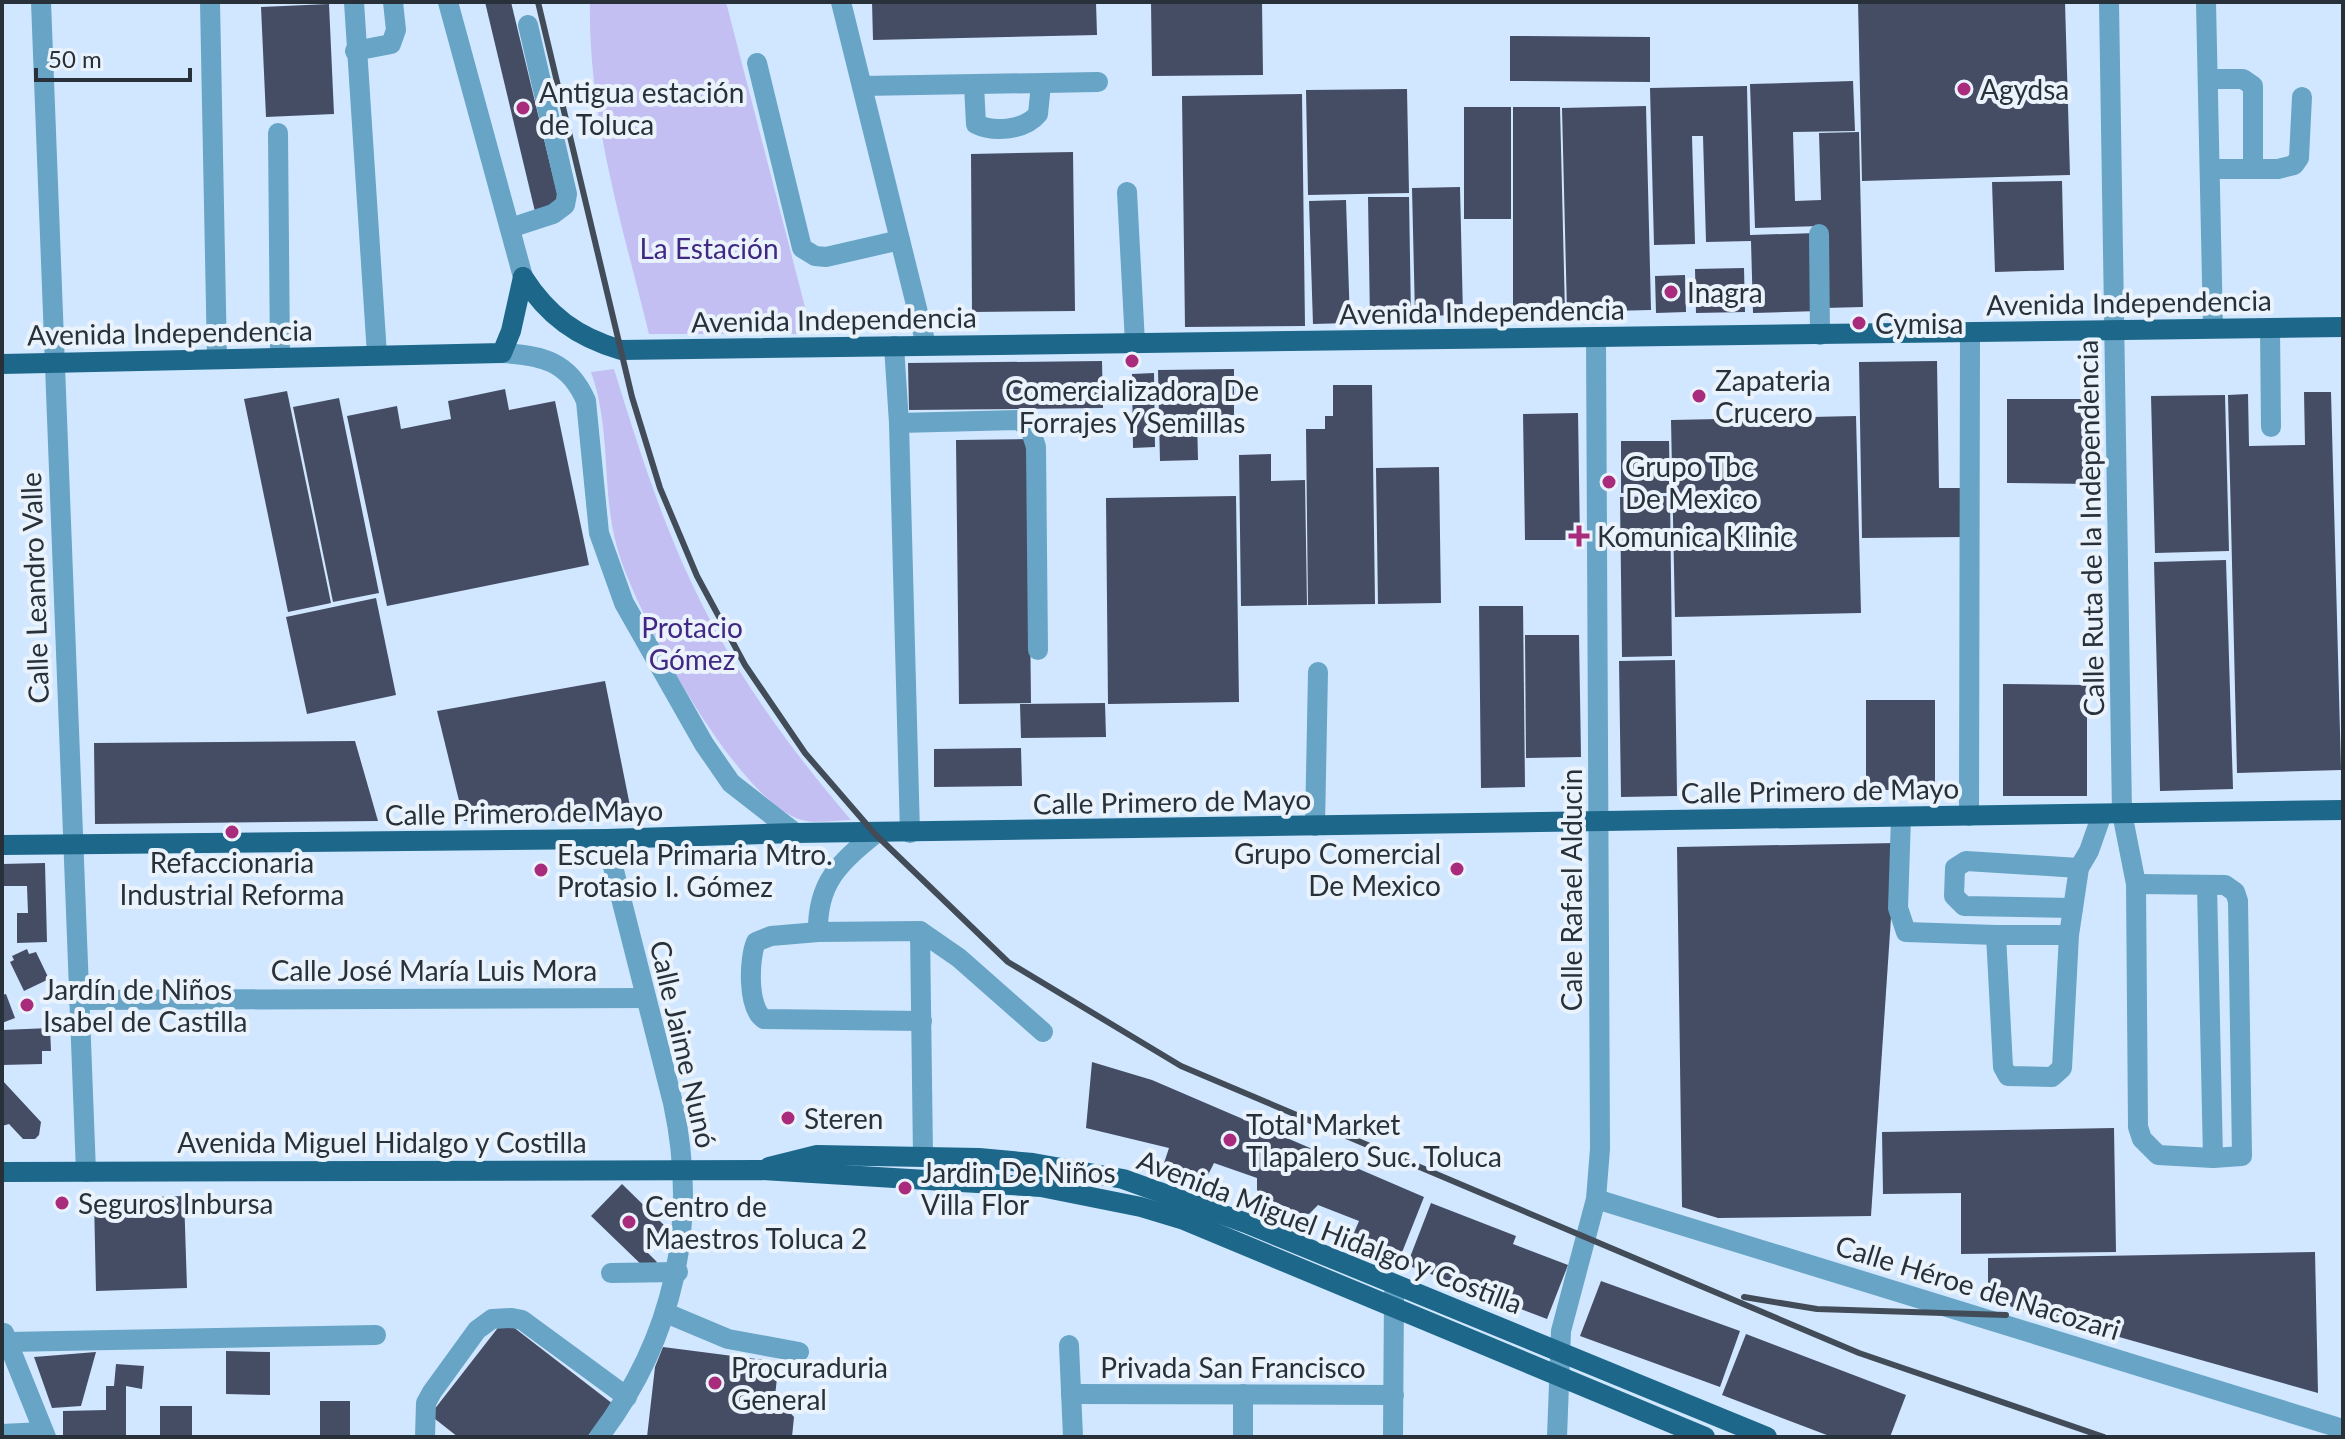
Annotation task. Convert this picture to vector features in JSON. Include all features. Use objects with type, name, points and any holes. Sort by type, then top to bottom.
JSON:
[{"type":"main road","name":"Avenida Independencia","points":[[523,277],[540,304],[556,320],[582,336],[621,350],[2343,327]]},
{"type":"main road","points":[[502,353],[511,331],[523,277]]},
{"type":"main road","name":"Avenida Independencia","points":[[2,364],[502,353]]},
{"type":"main road","name":"Calle Primero de Mayo","points":[[2,845],[606,839],[795,833],[2343,810]]},
{"type":"main road","name":"Avenida Miguel Hidalgo y Costilla","points":[[761,1170],[789,1159],[817,1155],[923,1156],[1033,1163],[1123,1179],[1178,1196],[1392,1281],[1767,1437]]},
{"type":"main road","name":"Avenida Miguel Hidalgo y Costilla","points":[[2,1172],[761,1170],[993,1182],[1095,1196],[1184,1220],[1705,1437]]},
{"type":"main road","points":[[1678,1426],[1687,1404]]},
{"type":"street","name":"Calle Leandro Valle","points":[[41,2],[71,845],[86,1172]]},
{"type":"street","points":[[210,2],[217,358]]},
{"type":"street","points":[[354,2],[377,355]]},
{"type":"street","points":[[355,51],[391,44],[396,30],[393,2]]},
{"type":"street","points":[[448,2],[523,277]]},
{"type":"street","points":[[841,2],[926,345]]},
{"type":"street","name":"Calle Ruta de la Independencia","points":[[2109,2],[2115,329],[2112,814]]},
{"type":"street","points":[[2206,2],[2213,328]]},
{"type":"street","points":[[510,228],[553,214],[565,205],[567,194],[528,25]]},
{"type":"street","points":[[757,63],[802,248],[815,256],[826,257],[900,240]]},
{"type":"street","points":[[2208,79],[2243,79],[2253,86],[2253,169]]},
{"type":"street","points":[[862,86],[1098,82]]},
{"type":"street","points":[[974,85],[976,124],[1015,127],[1029,123],[1038,114],[1041,84]]},
{"type":"street","points":[[2210,169],[2294,165],[2299,158],[2302,97]]},
{"type":"street","points":[[278,133],[280,357]]},
{"type":"street","points":[[1127,192],[1135,343]]},
{"type":"street","points":[[1819,234],[1820,335]]},
{"type":"street","points":[[2270,328],[2271,427]]},
{"type":"street","points":[[1969,816],[1970,333]]},
{"type":"street","name":"Calle Rafael Alducin","points":[[1557,1437],[1557,1376],[1565,1309],[1596,1199],[1600,1149],[1596,337]]},
{"type":"street","points":[[894,346],[899,423],[910,833]]},
{"type":"street","name":"Avenida Independencia","points":[[502,353],[531,355],[563,367],[578,384],[586,401],[599,533],[624,603],[658,668],[731,783],[795,833]]},
{"type":"street","points":[[899,423],[1018,420],[1030,428],[1036,447],[1038,650]]},
{"type":"street","points":[[1315,826],[1318,672]]},
{"type":"street","points":[[1996,935],[2003,1067],[2008,1076],[2016,1079],[2052,1077],[2062,1068],[2069,935],[2079,868],[2112,814]]},
{"type":"street","points":[[2112,814],[2136,884],[2138,1127],[2142,1139],[2158,1155],[2242,1156],[2238,901],[2230,888],[2136,884]]},
{"type":"street","points":[[1901,817],[1898,908],[1906,932],[2069,935]]},
{"type":"street","points":[[818,932],[820,898],[828,881],[846,857],[875,834]]},
{"type":"street","name":"Calle Jaime Nunó","points":[[599,1437],[627,1397],[666,1313],[678,1272],[684,1221],[684,1169],[673,1103],[606,839]]},
{"type":"street","points":[[2073,908],[1964,906],[1954,896],[1955,868],[1966,861],[2079,868]]},
{"type":"street","points":[[2207,885],[2213,1158]]},
{"type":"street","points":[[920,931],[923,1156]]},
{"type":"street","points":[[922,1021],[773,1020],[758,1015],[754,1002],[753,957],[756,942],[771,936],[818,932],[920,931],[959,958],[1043,1032]]},
{"type":"street","name":"Calle José María Luis Mora","points":[[78,1000],[646,998]]},
{"type":"street","name":"Calle Héroe de Nacozari","points":[[1596,1199],[2343,1429]]},
{"type":"street","points":[[611,1273],[678,1272]]},
{"type":"street","points":[[1392,1281],[1395,1306],[1393,1437]]},
{"type":"street","points":[[666,1313],[728,1339],[799,1352]]},
{"type":"street","points":[[425,1437],[426,1403],[432,1392],[477,1330],[492,1319],[522,1320],[627,1397]]},
{"type":"street","points":[[2,1434],[44,1434],[5,1336],[376,1335]]},
{"type":"street","points":[[1069,1345],[1073,1437]]},
{"type":"street","name":"Privada San Francisco","points":[[1071,1394],[1394,1395]]},
{"type":"street","points":[[1243,1394],[1243,1437]]},
{"type":"green space","name":"La Estación","points":[[590,2],[726,2],[812,334],[649,334],[601,128],[591,44]]},
{"type":"green space","name":"Protacio Gómez","points":[[614,369],[660,507],[710,619],[765,709],[806,766],[851,820],[802,820],[777,806],[749,779],[720,743],[666,656],[627,576],[612,526],[602,416],[591,372]]},
{"type":"building","name":"Antigua estación de Toluca","points":[[485,2],[511,2],[562,214],[537,220]]},
{"type":"building","points":[[872,2],[1096,2],[1097,35],[873,40]]},
{"type":"building","points":[[1151,2],[1262,2],[1263,75],[1152,76]]},
{"type":"building","name":"Agydsa","points":[[1858,2],[2065,2],[2070,175],[1862,181]]},
{"type":"building","points":[[329,4],[334,114],[266,117],[261,7]]},
{"type":"building","points":[[1510,36],[1650,37],[1650,82],[1510,81]]},
{"type":"building","points":[[1853,81],[1855,131],[1793,132],[1795,201],[1821,200],[1819,133],[1859,132],[1863,307],[1824,308],[1822,226],[1755,228],[1750,84]]},
{"type":"building","points":[[1747,86],[1750,235],[1817,233],[1819,311],[1753,313],[1751,241],[1706,242],[1703,136],[1692,136],[1695,244],[1654,245],[1650,88]]},
{"type":"building","points":[[1407,89],[1409,193],[1308,195],[1306,90]]},
{"type":"building","points":[[1302,94],[1305,326],[1185,327],[1182,96]]},
{"type":"building","points":[[1646,106],[1651,310],[1567,312],[1562,108]]},
{"type":"building","points":[[1464,107],[1511,107],[1511,219],[1464,219]]},
{"type":"building","points":[[1513,107],[1560,107],[1565,313],[1513,314]]},
{"type":"building","points":[[1073,152],[1075,311],[972,312],[971,154]]},
{"type":"building","points":[[2062,181],[2064,270],[1995,272],[1992,182]]},
{"type":"building","points":[[1460,187],[1463,315],[1415,316],[1412,188]]},
{"type":"building","points":[[1368,197],[1409,197],[1411,318],[1370,319]]},
{"type":"building","points":[[1346,200],[1350,323],[1313,324],[1309,201]]},
{"type":"building","points":[[1744,268],[1745,312],[1696,313],[1695,269]]},
{"type":"building","points":[[1685,275],[1686,312],[1656,313],[1655,276]]},
{"type":"building","points":[[1102,361],[1103,408],[909,410],[908,363]]},
{"type":"building","points":[[1937,361],[1939,488],[1963,488],[1964,537],[1862,538],[1859,362]]},
{"type":"building","points":[[1234,369],[1234,415],[1159,416],[1158,370]]},
{"type":"building","points":[[1154,373],[1155,447],[1133,448],[1132,374]]},
{"type":"building","points":[[1333,385],[1372,385],[1375,604],[1308,605],[1306,429],[1325,429],[1325,416],[1333,416]]},
{"type":"building","points":[[505,389],[509,410],[555,401],[589,565],[387,606],[347,416],[397,406],[401,429],[451,419],[448,401]]},
{"type":"building","points":[[287,391],[331,603],[288,612],[244,399]]},
{"type":"building","points":[[2304,392],[2331,392],[2341,770],[2237,773],[2228,395],[2248,394],[2249,446],[2305,445]]},
{"type":"building","points":[[2225,395],[2229,551],[2155,553],[2151,396]]},
{"type":"building","points":[[339,398],[379,593],[333,602],[293,407]]},
{"type":"building","points":[[2007,399],[2092,399],[2092,484],[2007,483]]},
{"type":"building","points":[[1578,413],[1580,540],[1525,540],[1523,414]]},
{"type":"building","points":[[1856,416],[1861,613],[1675,617],[1671,420]]},
{"type":"building","points":[[1197,419],[1198,460],[1160,461],[1159,420]]},
{"type":"building","points":[[1028,439],[1031,703],[959,704],[956,440]]},
{"type":"building","points":[[1621,441],[1669,441],[1670,493],[1621,493]]},
{"type":"building","points":[[1271,454],[1271,481],[1305,480],[1307,605],[1241,606],[1239,455]]},
{"type":"building","points":[[1439,467],[1441,603],[1378,604],[1376,468]]},
{"type":"building","points":[[1236,496],[1239,702],[1108,704],[1106,498]]},
{"type":"building","points":[[1670,496],[1672,656],[1622,657],[1620,497]]},
{"type":"building","points":[[2226,560],[2233,789],[2160,791],[2154,562]]},
{"type":"building","points":[[376,598],[396,695],[307,714],[286,617]]},
{"type":"building","points":[[1479,606],[1523,606],[1525,787],[1481,788]]},
{"type":"building","points":[[1525,635],[1579,635],[1581,757],[1526,758]]},
{"type":"building","points":[[1675,660],[1677,796],[1621,797],[1619,661]]},
{"type":"building","points":[[605,681],[633,821],[464,821],[437,711]]},
{"type":"building","points":[[2003,684],[2087,685],[2087,796],[2003,796]]},
{"type":"building","points":[[1866,700],[1935,700],[1935,790],[1866,790]]},
{"type":"building","points":[[1105,703],[1106,737],[1021,738],[1020,704]]},
{"type":"building","points":[[355,741],[378,821],[95,824],[94,743]]},
{"type":"building","points":[[1021,748],[1022,786],[934,787],[934,749]]},
{"type":"building","points":[[1896,843],[1871,1216],[1718,1218],[1682,1207],[1677,847]]},
{"type":"building","points":[[45,863],[47,942],[17,943],[17,913],[28,913],[27,886],[2,886],[2,864]]},
{"type":"building","points":[[27,949],[29,954],[36,952],[49,979],[24,991],[10,962],[14,960],[12,956]]},
{"type":"building","points":[[6,994],[15,1018],[2,1023],[2,995]]},
{"type":"building","points":[[50,1028],[51,1051],[42,1051],[42,1064],[2,1065],[2,1030]]},
{"type":"building","points":[[1092,1062],[1152,1080],[1424,1197],[1399,1260],[1351,1240],[1359,1221],[1318,1205],[1309,1214],[1299,1213],[1266,1198],[1257,1190],[1257,1178],[1214,1163],[1203,1185],[1161,1172],[1169,1148],[1086,1128]]},
{"type":"building","points":[[2,1080],[41,1122],[39,1135],[35,1139],[23,1139],[9,1124],[2,1126]]},
{"type":"building","points":[[2114,1128],[2116,1252],[1961,1254],[1961,1193],[1883,1194],[1882,1132]]},
{"type":"building","name":"Centro de Maestros Toluca 2","points":[[622,1184],[667,1228],[646,1251],[657,1262],[648,1271],[591,1216]]},
{"type":"building","points":[[184,1196],[187,1288],[96,1291],[94,1199]]},
{"type":"building","points":[[1431,1203],[1516,1236],[1513,1244],[1568,1265],[1547,1319],[1407,1265]]},
{"type":"building","points":[[2315,1252],[2318,1393],[1988,1300],[1988,1258]]},
{"type":"building","points":[[1601,1281],[1740,1331],[1720,1387],[1580,1336]]},
{"type":"building","points":[[504,1320],[613,1404],[587,1437],[458,1437],[430,1415]]},
{"type":"building","points":[[1746,1334],[1906,1395],[1890,1437],[1832,1437],[1722,1395]]},
{"type":"building","name":"Procuraduria General","points":[[663,1347],[771,1361],[771,1366],[778,1369],[775,1396],[794,1417],[792,1437],[647,1437],[655,1367]]},
{"type":"building","points":[[226,1351],[270,1352],[270,1395],[226,1394]]},
{"type":"building","points":[[96,1352],[81,1406],[52,1408],[34,1357]]},
{"type":"building","points":[[116,1364],[144,1366],[142,1389],[126,1386],[126,1437],[63,1437],[63,1411],[106,1410],[106,1386],[114,1386]]},
{"type":"building","points":[[320,1401],[350,1401],[350,1437],[320,1437]]},
{"type":"building","points":[[160,1406],[192,1406],[192,1437],[160,1437]]},
{"type":"railway","points":[[538,2],[632,397],[660,488],[697,576],[745,665],[805,753],[875,834],[1008,962],[1181,1066],[1859,1353],[2104,1437]]},
{"type":"railway","points":[[1744,1297],[1817,1309],[2006,1315]]},
{"type":"place","name":"Agydsa","points":[[1964,89]]},
{"type":"place","name":"Antigua estación de Toluca","points":[[523,108]]},
{"type":"place","name":"Inagra","points":[[1671,292]]},
{"type":"place","name":"Cymisa","points":[[1859,323]]},
{"type":"place","name":"Comercializadora De Forrajes Y Semillas","points":[[1132,361]]},
{"type":"place","name":"Zapateria Crucero","points":[[1699,396]]},
{"type":"place","name":"Grupo Tbc De Mexico","points":[[1609,482]]},
{"type":"place","name":"Komunica Klinic","points":[[1579,536]]},
{"type":"place","name":"Refaccionaria Industrial Reforma","points":[[232,832]]},
{"type":"place","name":"Grupo Comercial De Mexico","points":[[1457,869]]},
{"type":"place","name":"Escuela Primaria Mtro. Protasio I. Gómez","points":[[541,870]]},
{"type":"place","name":"Jardín de Niños Isabel de Castilla","points":[[27,1005]]},
{"type":"place","name":"Steren","points":[[788,1118]]},
{"type":"place","name":"Total Market Tlapalero Suc. Toluca","points":[[1230,1140]]},
{"type":"place","name":"Jardin De Niños Villa Flor","points":[[905,1188]]},
{"type":"place","name":"Seguros Inbursa","points":[[62,1203]]},
{"type":"place","name":"Centro de Maestros Toluca 2","points":[[629,1222]]},
{"type":"place","name":"Procuraduria General","points":[[715,1383]]}]
